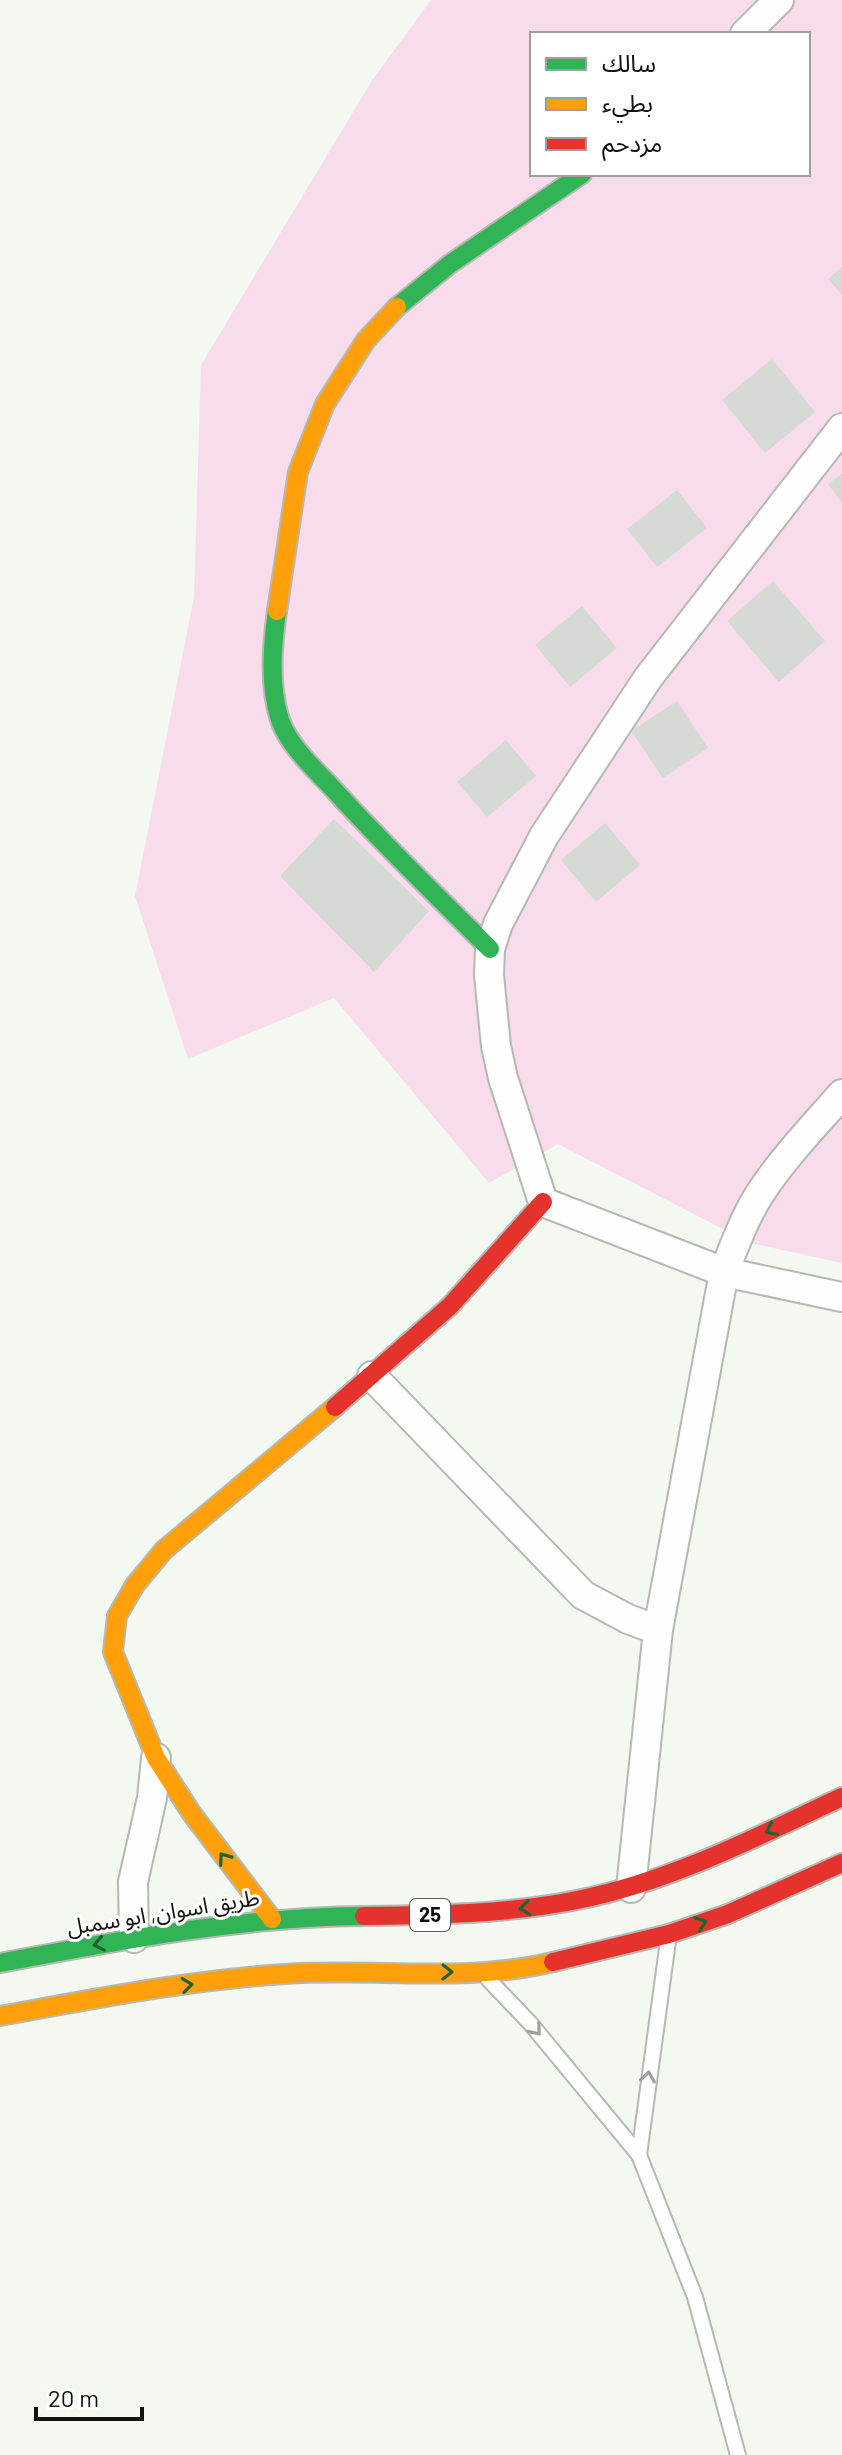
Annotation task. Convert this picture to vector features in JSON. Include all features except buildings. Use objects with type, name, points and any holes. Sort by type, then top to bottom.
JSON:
[{"type":"main road","points":[[490,949],[377,837],[296,749],[281,722],[274,694],[272,645],[298,472],[325,404],[366,340],[403,301],[450,264],[579,176]]},
{"type":"main road","points":[[274,1926],[207,1835],[156,1758],[113,1652],[117,1616],[129,1595],[164,1550],[372,1376],[450,1306],[543,1202]]},
{"type":"main road","name":"طريق اسوان, ابو سمبل","points":[[0,1963],[135,1944],[203,1926],[274,1926],[478,1913],[580,1900],[631,1888],[696,1864],[842,1797]]},
{"type":"main road","points":[[0,2016],[143,1984],[281,1967],[483,1973],[545,1964],[669,1934],[742,1908],[842,1863]]},
{"type":"street","points":[[747,32],[779,0]]},
{"type":"street","points":[[842,428],[648,678],[544,836],[498,924],[490,949],[489,975],[496,1046],[503,1078],[543,1202],[724,1272],[842,1297]]},
{"type":"street","points":[[631,1888],[658,1630],[724,1272],[741,1228],[760,1193],[793,1149],[842,1094]]},
{"type":"street","points":[[372,1376],[583,1595],[628,1619],[658,1630]]},
{"type":"street","points":[[135,1944],[133,1882],[152,1798],[156,1758]]},
{"type":"lane","points":[[639,2155],[669,1934]]},
{"type":"lane","points":[[483,1973],[530,2023],[639,2155],[695,2297],[738,2455]]},
{"type":"shaded area","points":[[431,0],[842,0],[842,1263],[750,1243],[558,1144],[489,1183],[334,998],[188,1059],[135,896],[194,597],[201,365],[373,79]]},
{"type":"traffic: fast","points":[[397,307],[450,264],[579,176]]},
{"type":"traffic: fast","points":[[277,611],[273,652],[274,693],[280,720],[290,740],[373,832],[490,949]]},
{"type":"traffic: fast","points":[[0,1963],[227,1925],[364,1916]]},
{"type":"traffic: slow","points":[[277,611],[298,472],[325,404],[366,340],[397,307]]},
{"type":"traffic: slow","points":[[272,1919],[192,1814],[156,1758],[113,1652],[117,1616],[135,1585],[164,1550],[335,1407]]},
{"type":"traffic: slow","points":[[0,2016],[142,1991],[249,1977],[318,1973],[487,1972],[553,1962]]},
{"type":"traffic: jam","points":[[335,1407],[450,1306],[543,1202]]},
{"type":"traffic: jam","points":[[364,1916],[501,1911],[616,1891],[715,1856],[842,1797]]},
{"type":"traffic: jam","points":[[553,1962],[669,1934],[728,1914],[842,1863]]}]
